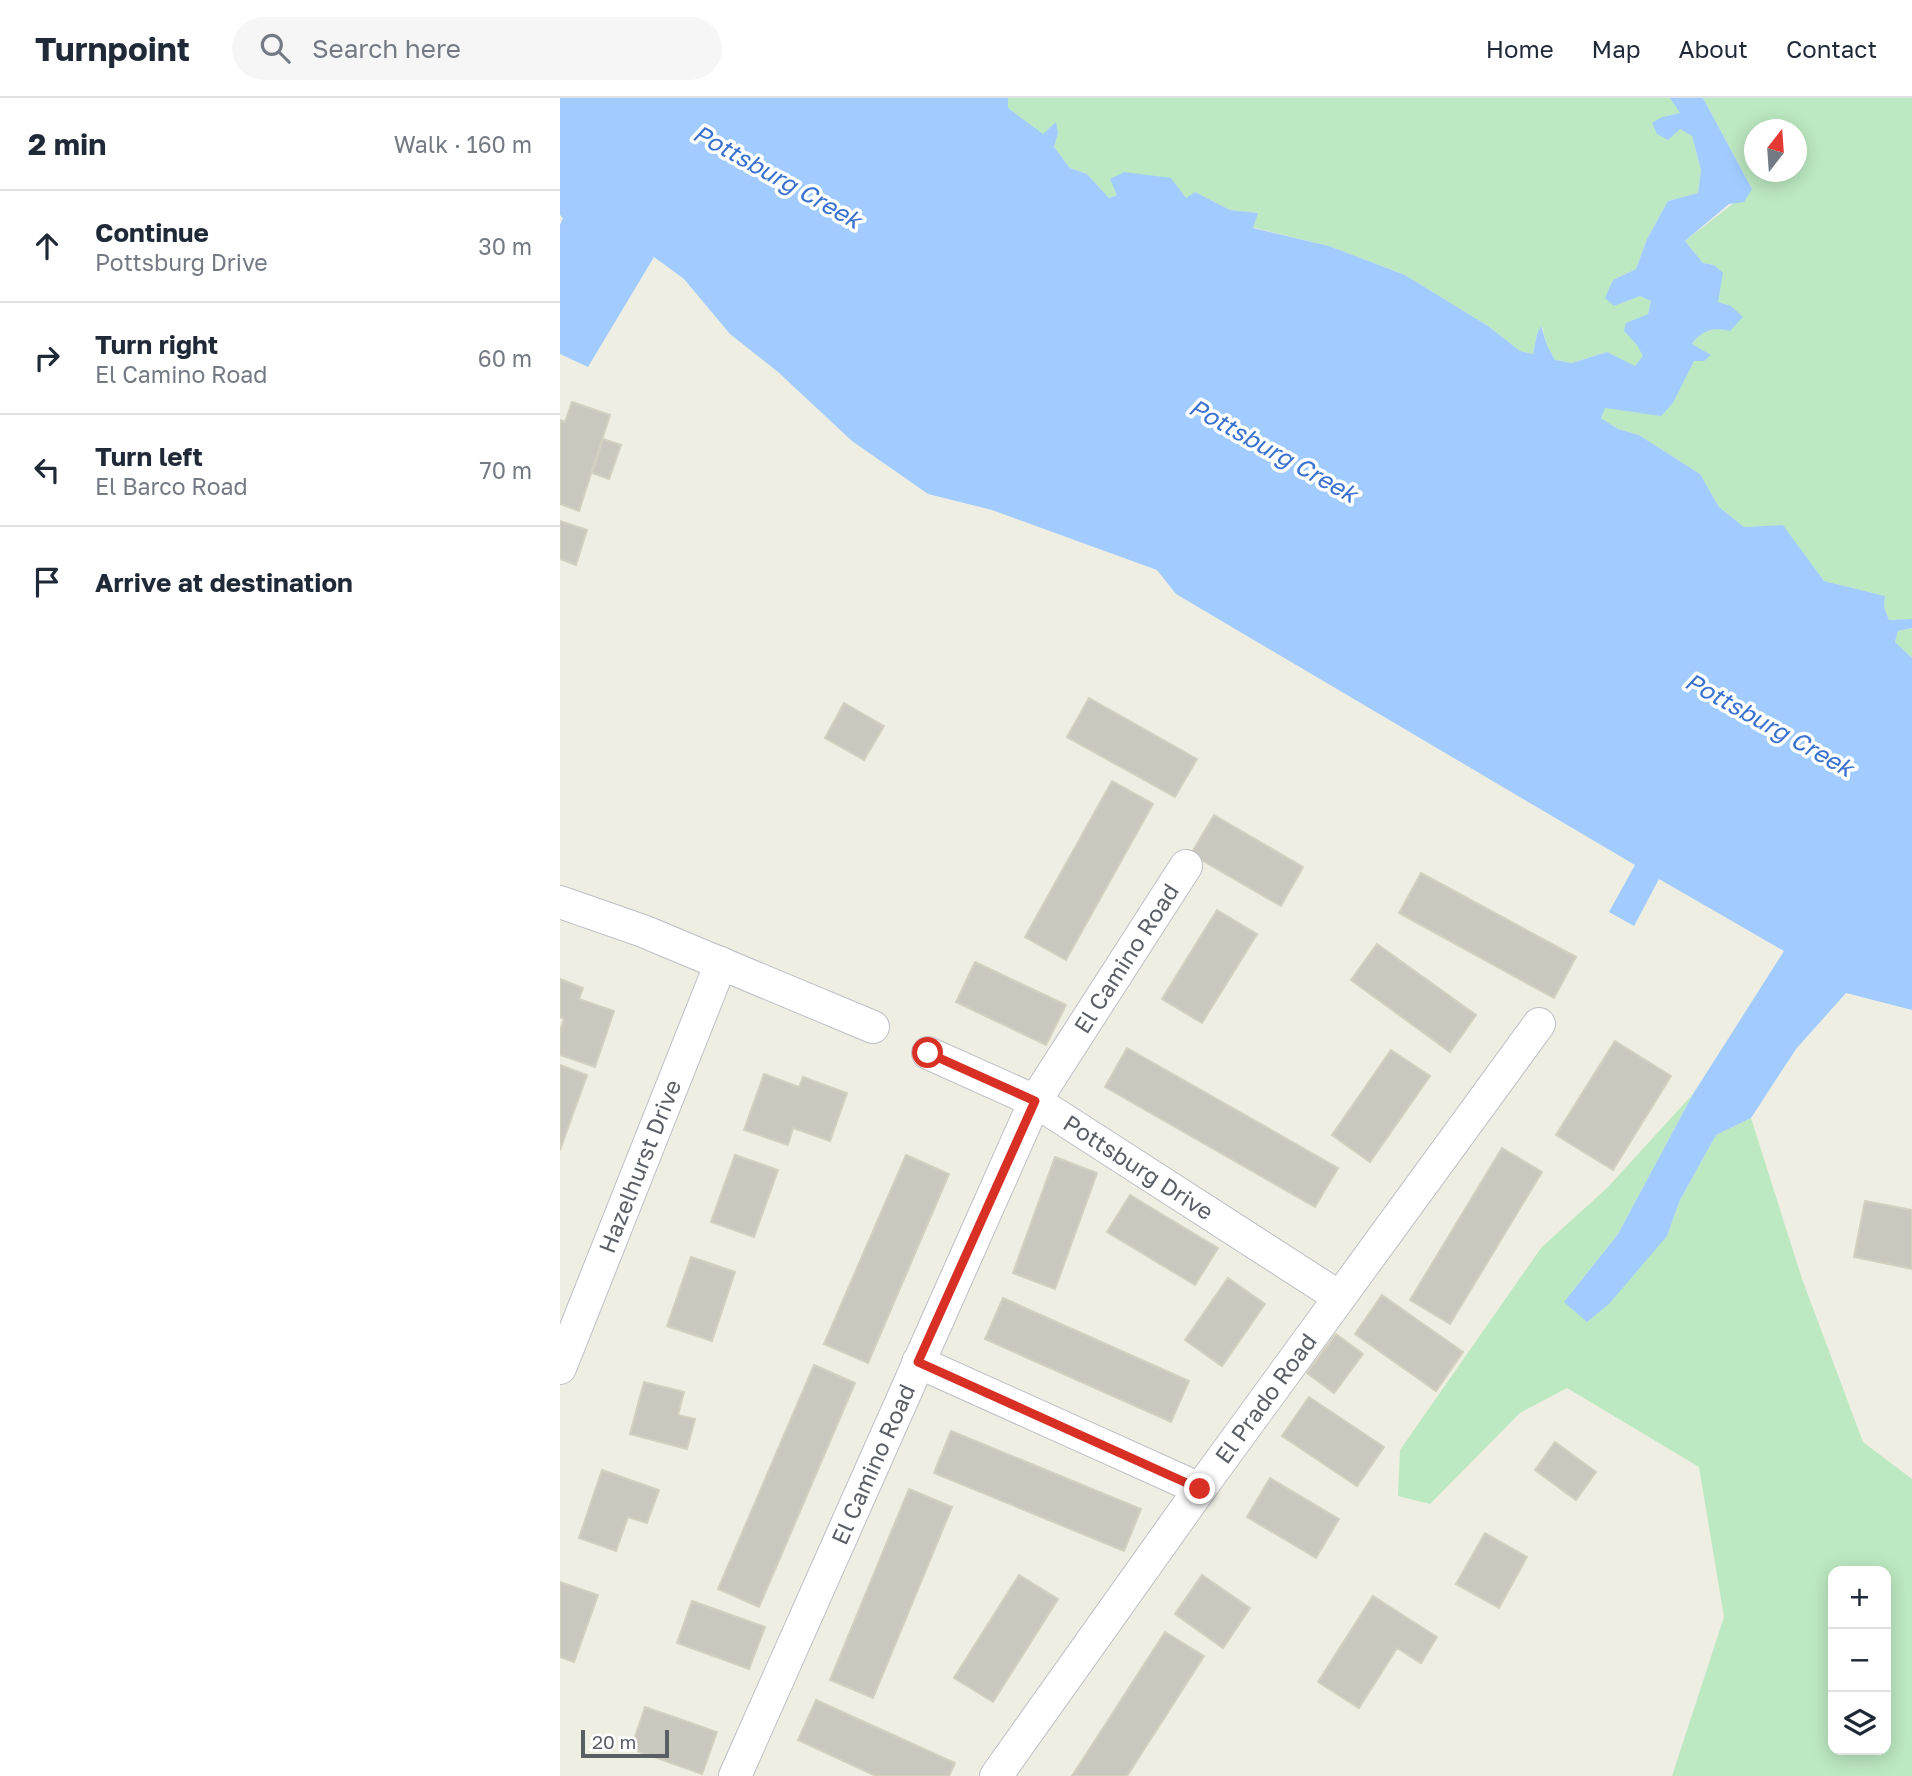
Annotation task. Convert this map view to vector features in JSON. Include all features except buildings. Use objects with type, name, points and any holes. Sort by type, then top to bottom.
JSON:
[{"type":"street","name":"El Camino Road","points":[[743,1774],[918,1362],[1035,1101],[1186,866]]},
{"type":"street","points":[[560,902],[643,931],[873,1027]]},
{"type":"street","name":"Hazelhurst Drive","points":[[560,1368],[721,964]]},
{"type":"street","name":"El Prado Road","points":[[996,1776],[1200,1489],[1539,1024]]},
{"type":"street","name":"Pottsburg Drive","points":[[928,1053],[1035,1101],[1339,1297]]},
{"type":"street","points":[[918,1362],[1200,1489]]},
{"type":"green space","points":[[1008,98],[1670,98],[1681,113],[1662,117],[1652,124],[1680,129],[1692,136],[1701,170],[1698,193],[1668,201],[1647,239],[1636,269],[1613,280],[1614,306],[1640,296],[1651,301],[1648,314],[1627,323],[1644,356],[1635,367],[1607,352],[1572,363],[1555,360],[1542,327],[1537,334],[1533,354],[1520,351],[1488,326],[1405,275],[1329,246],[1252,227],[1258,213],[1230,210],[1195,192],[1186,199],[1117,195],[1109,198],[1087,174],[1070,168],[1054,147],[1058,133],[1055,123],[1043,135],[1008,108]]},
{"type":"green space","points":[[1703,98],[1912,98],[1912,619],[1889,620],[1884,607],[1885,596],[1824,581],[1783,526],[1744,527],[1719,507],[1700,474],[1639,435],[1618,429],[1601,418],[1604,408],[1673,403],[1694,360],[1710,355],[1692,344],[1701,333],[1719,328],[1714,265],[1703,263],[1685,241],[1752,189],[1748,182],[1807,182],[1807,119],[1744,119],[1744,174]]},
{"type":"green space","points":[[1912,628],[1912,658],[1895,642],[1898,631]]},
{"type":"green space","points":[[1693,1094],[1618,1234],[1564,1302],[1667,1236],[1680,1200],[1716,1135],[1751,1118],[1802,1279],[1863,1442],[1912,1479],[1912,1776],[1672,1776],[1724,1617],[1699,1467],[1567,1388],[1520,1413],[1430,1504],[1398,1496],[1400,1450],[1541,1248],[1608,1187]]},
{"type":"water","name":"Pottsburg Creek","points":[[560,98],[1008,98],[1008,108],[1043,134],[1056,122],[1058,133],[1054,147],[1070,168],[1087,174],[1109,198],[1117,195],[1110,179],[1124,172],[1171,178],[1186,198],[1195,192],[1230,210],[1258,213],[1253,228],[1329,246],[1405,275],[1488,326],[1520,351],[1533,354],[1541,326],[1555,360],[1572,363],[1607,352],[1635,366],[1643,356],[1624,331],[1626,323],[1648,314],[1651,301],[1640,296],[1614,306],[1605,298],[1613,280],[1636,269],[1647,239],[1668,201],[1698,193],[1701,170],[1692,136],[1680,129],[1668,140],[1657,134],[1652,123],[1662,117],[1680,113],[1670,98],[1703,98],[1744,174],[1744,182],[1748,182],[1752,189],[1744,202],[1729,204],[1685,241],[1703,263],[1714,265],[1723,273],[1718,302],[1731,306],[1743,317],[1730,331],[1709,331],[1696,339],[1692,344],[1711,355],[1704,361],[1694,361],[1673,403],[1661,416],[1605,408],[1601,418],[1618,429],[1639,435],[1700,474],[1719,507],[1744,527],[1783,525],[1824,581],[1885,596],[1884,607],[1889,620],[1912,619],[1912,628],[1898,631],[1895,642],[1912,658],[1912,1010],[1846,993],[1796,1049],[1751,1118],[1716,1135],[1680,1200],[1667,1236],[1609,1304],[1587,1322],[1564,1302],[1618,1234],[1693,1094],[1784,951],[1659,879],[1634,926],[1609,912],[1635,865],[1176,594],[1157,570],[992,510],[928,494],[852,441],[778,372],[730,334],[684,279],[654,257],[588,367],[560,354],[560,225],[563,218],[560,215]]},
{"type":"route","points":[[928,1053],[1035,1101],[918,1362],[1200,1489]]}]
